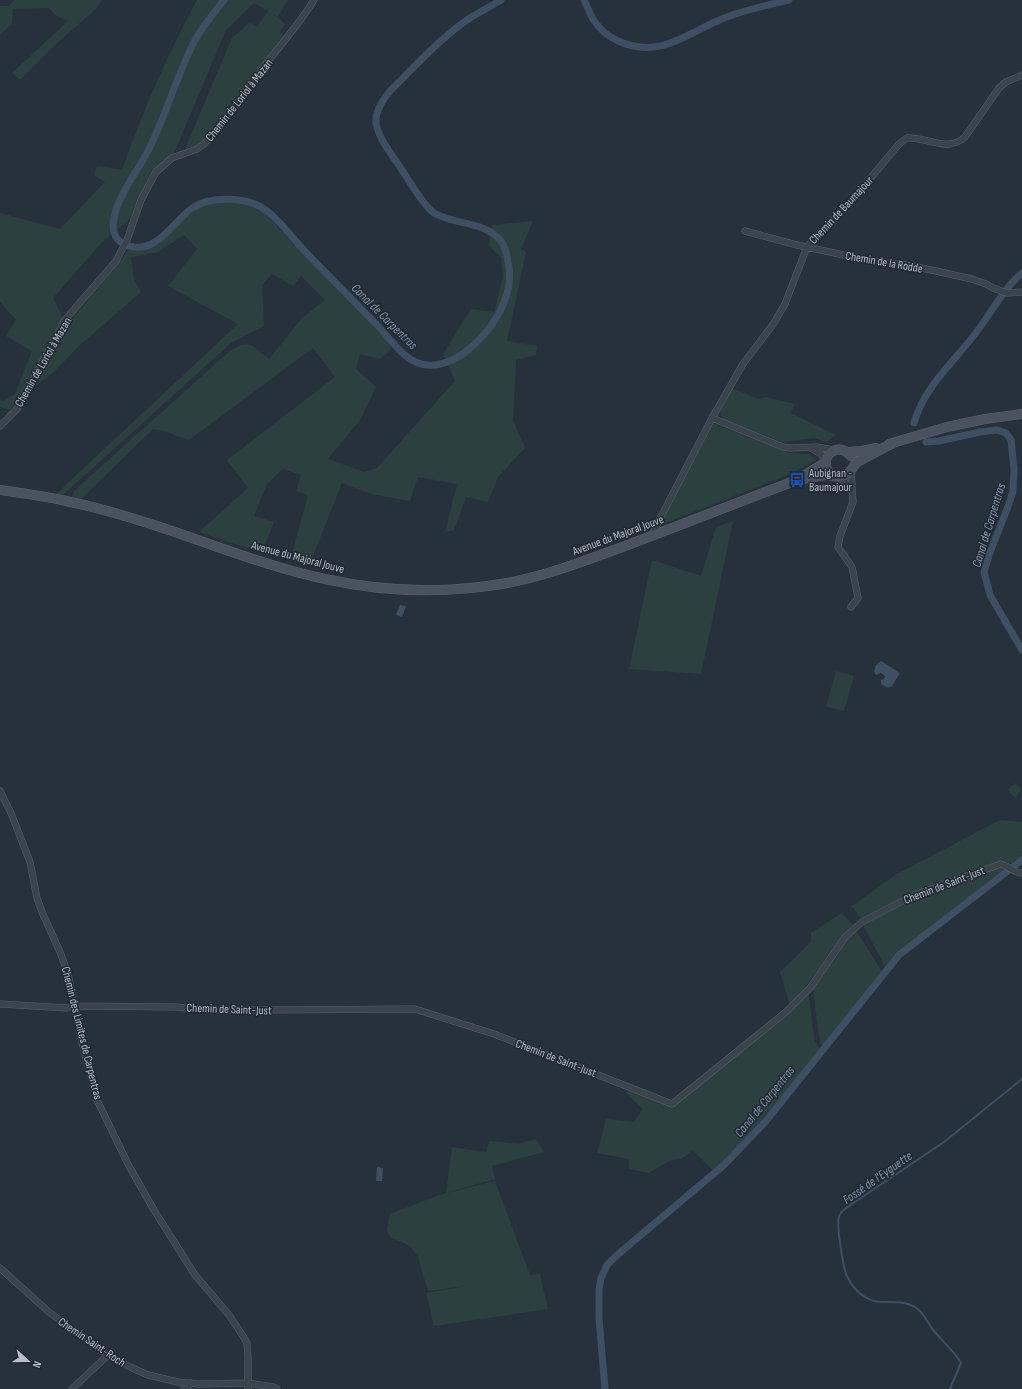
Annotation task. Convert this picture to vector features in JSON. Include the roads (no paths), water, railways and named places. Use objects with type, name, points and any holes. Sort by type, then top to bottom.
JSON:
[{"type":"main road","name":"Avenue du Majoral Jouve","points":[[797,480],[826,461],[830,452],[834,450],[844,450],[848,452],[862,451],[947,427],[985,419],[1022,414]]},
{"type":"main road","name":"Avenue du Majoral Jouve","points":[[0,490],[64,500],[92,507],[164,528],[290,570],[323,579],[372,587],[404,590],[449,590],[493,585],[558,570],[797,480],[815,476],[844,476],[863,459],[893,443]]},
{"type":"main road","points":[[848,452],[852,456],[852,468]]},
{"type":"main road","points":[[826,461],[827,470],[836,476]]},
{"type":"street","name":"Chemin de Loriol à Mazan","points":[[0,426],[16,409],[65,320],[107,274],[124,249],[141,200],[156,172],[172,158],[204,144],[236,106],[267,63],[294,30],[314,0]]},
{"type":"street","name":"Chemin de Baumajour","points":[[651,536],[712,418],[743,364],[774,323],[785,304],[807,247],[854,198],[899,144],[907,138],[946,145],[954,144],[960,141],[965,137],[999,88],[1006,82],[1022,75]]},
{"type":"street","name":"Chemin de la Rodde","points":[[745,231],[807,247],[867,260],[913,266],[965,277],[1004,292],[1022,292]]},
{"type":"street","points":[[712,418],[783,447],[817,447],[834,450]]},
{"type":"street","points":[[809,447],[821,454],[826,461]]},
{"type":"street","points":[[850,607],[858,598],[852,567],[838,547],[840,536],[853,502],[852,468]]},
{"type":"street","points":[[836,476],[848,486],[853,493]]},
{"type":"street","name":"Chemin des Limites de Carpentras","points":[[0,791],[30,862],[37,898],[65,966],[81,1039],[98,1100],[129,1166],[154,1210],[195,1274],[229,1315],[244,1336],[247,1343],[248,1386]]},
{"type":"street","name":"Chemin de Saint-Just","points":[[0,1004],[67,1008],[74,1006],[175,1007],[212,1010],[415,1009],[494,1034],[672,1104],[786,1012],[810,988],[845,937],[862,922],[914,895],[1001,864],[1007,866],[1013,871],[1022,872]]},
{"type":"street","name":"Chemin Saint-Roch","points":[[0,1268],[50,1313],[108,1355],[130,1367],[148,1375],[191,1383],[248,1386]]},
{"type":"street","points":[[72,1389],[108,1355]]},
{"type":"street","points":[[184,1389],[191,1383]]},
{"type":"street","points":[[248,1386],[273,1387],[277,1389]]},
{"type":"water","points":[[400,605],[406,606],[402,617],[396,615]]},
{"type":"water","points":[[881,661],[900,673],[892,686],[888,688],[881,684],[881,680],[884,679],[885,676],[881,673],[876,675],[874,671],[876,665]]},
{"type":"water","points":[[377,1167],[383,1168],[382,1181],[376,1181]]},
{"type":"waterway","name":"Canal de Carpentras","points":[[224,0],[196,38],[181,70],[149,149],[120,200],[116,209],[113,223],[116,236],[121,242],[129,246],[139,247],[148,245],[164,235],[185,214],[199,204],[208,201],[227,199],[246,201],[254,204],[265,209],[276,218],[308,254],[379,327],[392,343],[407,357],[424,365],[442,364],[453,360],[463,354],[483,336],[492,325],[505,301],[508,288],[510,275],[507,256],[502,242],[486,229],[442,217],[434,213],[425,204],[383,142],[376,123],[376,116],[380,105],[388,93],[437,44],[470,18],[501,0]]},
{"type":"waterway","name":"Canal de Carpentras","points":[[584,0],[593,20],[605,33],[618,41],[633,46],[647,48],[673,42],[732,15],[789,0]]},
{"type":"waterway","name":"Canal de Carpentras","points":[[914,423],[919,410],[932,387],[975,334],[1008,287],[1022,273]]},
{"type":"waterway","name":"Canal de Carpentras","points":[[926,442],[997,430],[1006,433],[1011,440],[1014,469],[1013,491],[984,572],[990,595],[1022,650]]},
{"type":"waterway","name":"Canal de Carpentras","points":[[605,1389],[599,1318],[599,1290],[601,1278],[607,1265],[724,1165],[766,1121],[899,955],[1022,860]]},
{"type":"waterway","name":"Fossé de l'Eyguette","points":[[950,1389],[961,1363],[934,1331],[924,1315],[913,1306],[899,1302],[878,1302],[871,1300],[859,1293],[851,1284],[846,1274],[839,1236],[838,1221],[842,1212],[849,1206],[944,1142],[1022,1079]]},
{"type":"place","name":"Aubignan - Baumajour","points":[[797,480]]}]
